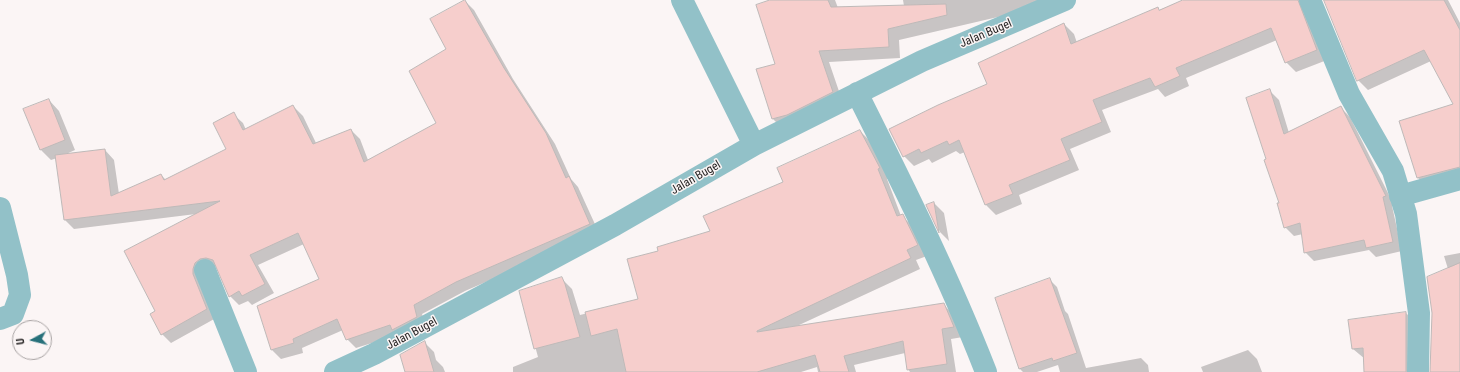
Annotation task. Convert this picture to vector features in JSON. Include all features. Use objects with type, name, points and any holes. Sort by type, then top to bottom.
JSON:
[{"type":"street","points":[[682,0],[754,145]]},
{"type":"street","name":"Jalan Bugel","points":[[335,372],[374,354],[615,225],[754,145],[922,61],[1065,0]]},
{"type":"street","points":[[1310,0],[1349,94],[1393,171],[1406,214],[1419,313],[1418,372]]},
{"type":"street","points":[[857,93],[901,180],[941,266],[986,372]]},
{"type":"street","points":[[1400,196],[1460,179]]},
{"type":"street","points":[[0,208],[17,275],[20,295],[14,314],[0,319]]},
{"type":"street","points":[[205,270],[246,372]]},
{"type":"building","points":[[465,0],[504,68],[546,133],[566,178],[569,176],[590,224],[456,282],[414,305],[417,317],[392,330],[390,325],[346,340],[337,319],[293,339],[294,343],[271,350],[257,306],[319,279],[298,233],[250,255],[265,284],[242,296],[239,291],[229,297],[213,260],[206,258],[200,259],[195,263],[193,274],[207,309],[161,335],[150,314],[155,311],[124,251],[220,201],[64,220],[55,155],[105,149],[111,196],[161,174],[164,180],[226,149],[213,123],[234,112],[243,130],[293,105],[313,144],[351,129],[364,162],[436,123],[409,71],[446,49],[430,19]]},
{"type":"building","points":[[770,0],[828,0],[831,7],[946,4],[947,15],[888,29],[889,47],[819,51],[833,92],[787,115],[772,119],[756,69],[775,64],[756,5]]},
{"type":"building","points":[[1183,0],[1298,0],[1317,50],[1285,63],[1271,28],[1176,68],[1180,76],[1155,87],[1150,78],[1093,100],[1102,122],[1061,139],[1070,160],[1009,185],[1013,194],[985,205],[959,140],[949,145],[947,141],[921,153],[919,149],[903,157],[889,129],[938,105],[987,84],[978,63],[1064,23],[1071,44],[1158,7],[1159,10]]},
{"type":"building","points":[[1324,0],[1444,0],[1460,30],[1460,167],[1417,178],[1399,121],[1453,104],[1424,50],[1357,81]]},
{"type":"building","points":[[1270,89],[1284,134],[1341,106],[1386,196],[1383,197],[1393,242],[1366,248],[1364,240],[1304,253],[1300,223],[1284,228],[1277,203],[1279,203],[1264,160],[1266,159],[1246,98]]},
{"type":"building","points":[[49,99],[65,140],[40,150],[23,109]]},
{"type":"building","points":[[860,130],[880,168],[878,169],[897,216],[903,214],[918,245],[907,250],[911,258],[757,332],[944,303],[954,327],[942,329],[947,364],[907,370],[903,341],[844,356],[849,372],[820,372],[815,355],[757,372],[626,372],[617,329],[591,336],[585,312],[638,299],[627,259],[658,251],[657,247],[710,231],[703,216],[783,182],[777,168]]},
{"type":"building","points":[[934,202],[939,233],[926,205]]},
{"type":"building","points":[[1460,263],[1460,372],[1430,372],[1432,313],[1427,277]]},
{"type":"building","points":[[562,277],[580,337],[534,349],[519,291]]},
{"type":"building","points":[[1050,278],[1077,353],[1053,361],[1052,358],[1019,369],[995,298]]},
{"type":"building","points":[[1406,312],[1406,372],[1364,372],[1363,348],[1352,349],[1348,320]]},
{"type":"building","points":[[425,341],[434,372],[405,372],[400,355]]}]
